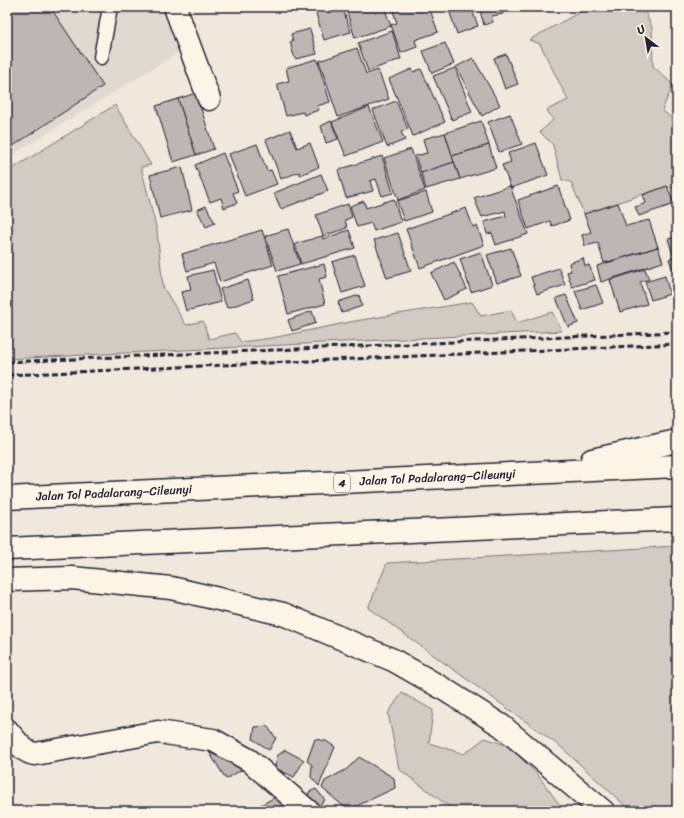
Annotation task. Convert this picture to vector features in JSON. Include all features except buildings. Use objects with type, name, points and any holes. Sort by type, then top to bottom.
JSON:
[{"type":"main road","points":[[175,7],[209,99]]},
{"type":"main road","points":[[531,474],[677,441]]},
{"type":"main road","name":"Jalan Tol Padalarang–Cileunyi","points":[[7,498],[677,466]]},
{"type":"main road","points":[[7,550],[677,519]]},
{"type":"main road","points":[[7,580],[72,578],[171,588],[283,614],[393,660],[442,688],[502,726],[603,811]]},
{"type":"main road","points":[[7,730],[29,754],[158,732],[213,740],[249,760],[308,811]]},
{"type":"lane","points":[[101,57],[110,7]]},
{"type":"shaded area","points":[[7,7],[162,7],[178,53],[7,158]]},
{"type":"shaded area","points":[[589,7],[643,7],[652,28],[653,66],[673,85],[662,110],[677,123],[677,191],[667,186],[584,214],[571,182],[562,180],[553,145],[540,132],[553,120],[547,110],[568,100],[540,44],[529,40]]},
{"type":"shaded area","points":[[115,105],[151,165],[141,167],[157,231],[163,287],[186,325],[203,321],[209,339],[235,333],[241,342],[272,338],[355,321],[472,302],[481,316],[511,310],[517,323],[552,312],[562,331],[7,359],[7,172]]},
{"type":"shaded area","points":[[677,546],[677,811],[631,811],[561,747],[368,608],[387,563]]},
{"type":"shaded area","points":[[402,693],[433,710],[429,743],[464,754],[485,738],[509,746],[537,774],[564,811],[455,811],[399,769],[388,713]]},
{"type":"railway","points":[[7,362],[677,332]]},
{"type":"railway","points":[[7,375],[677,344]]}]
